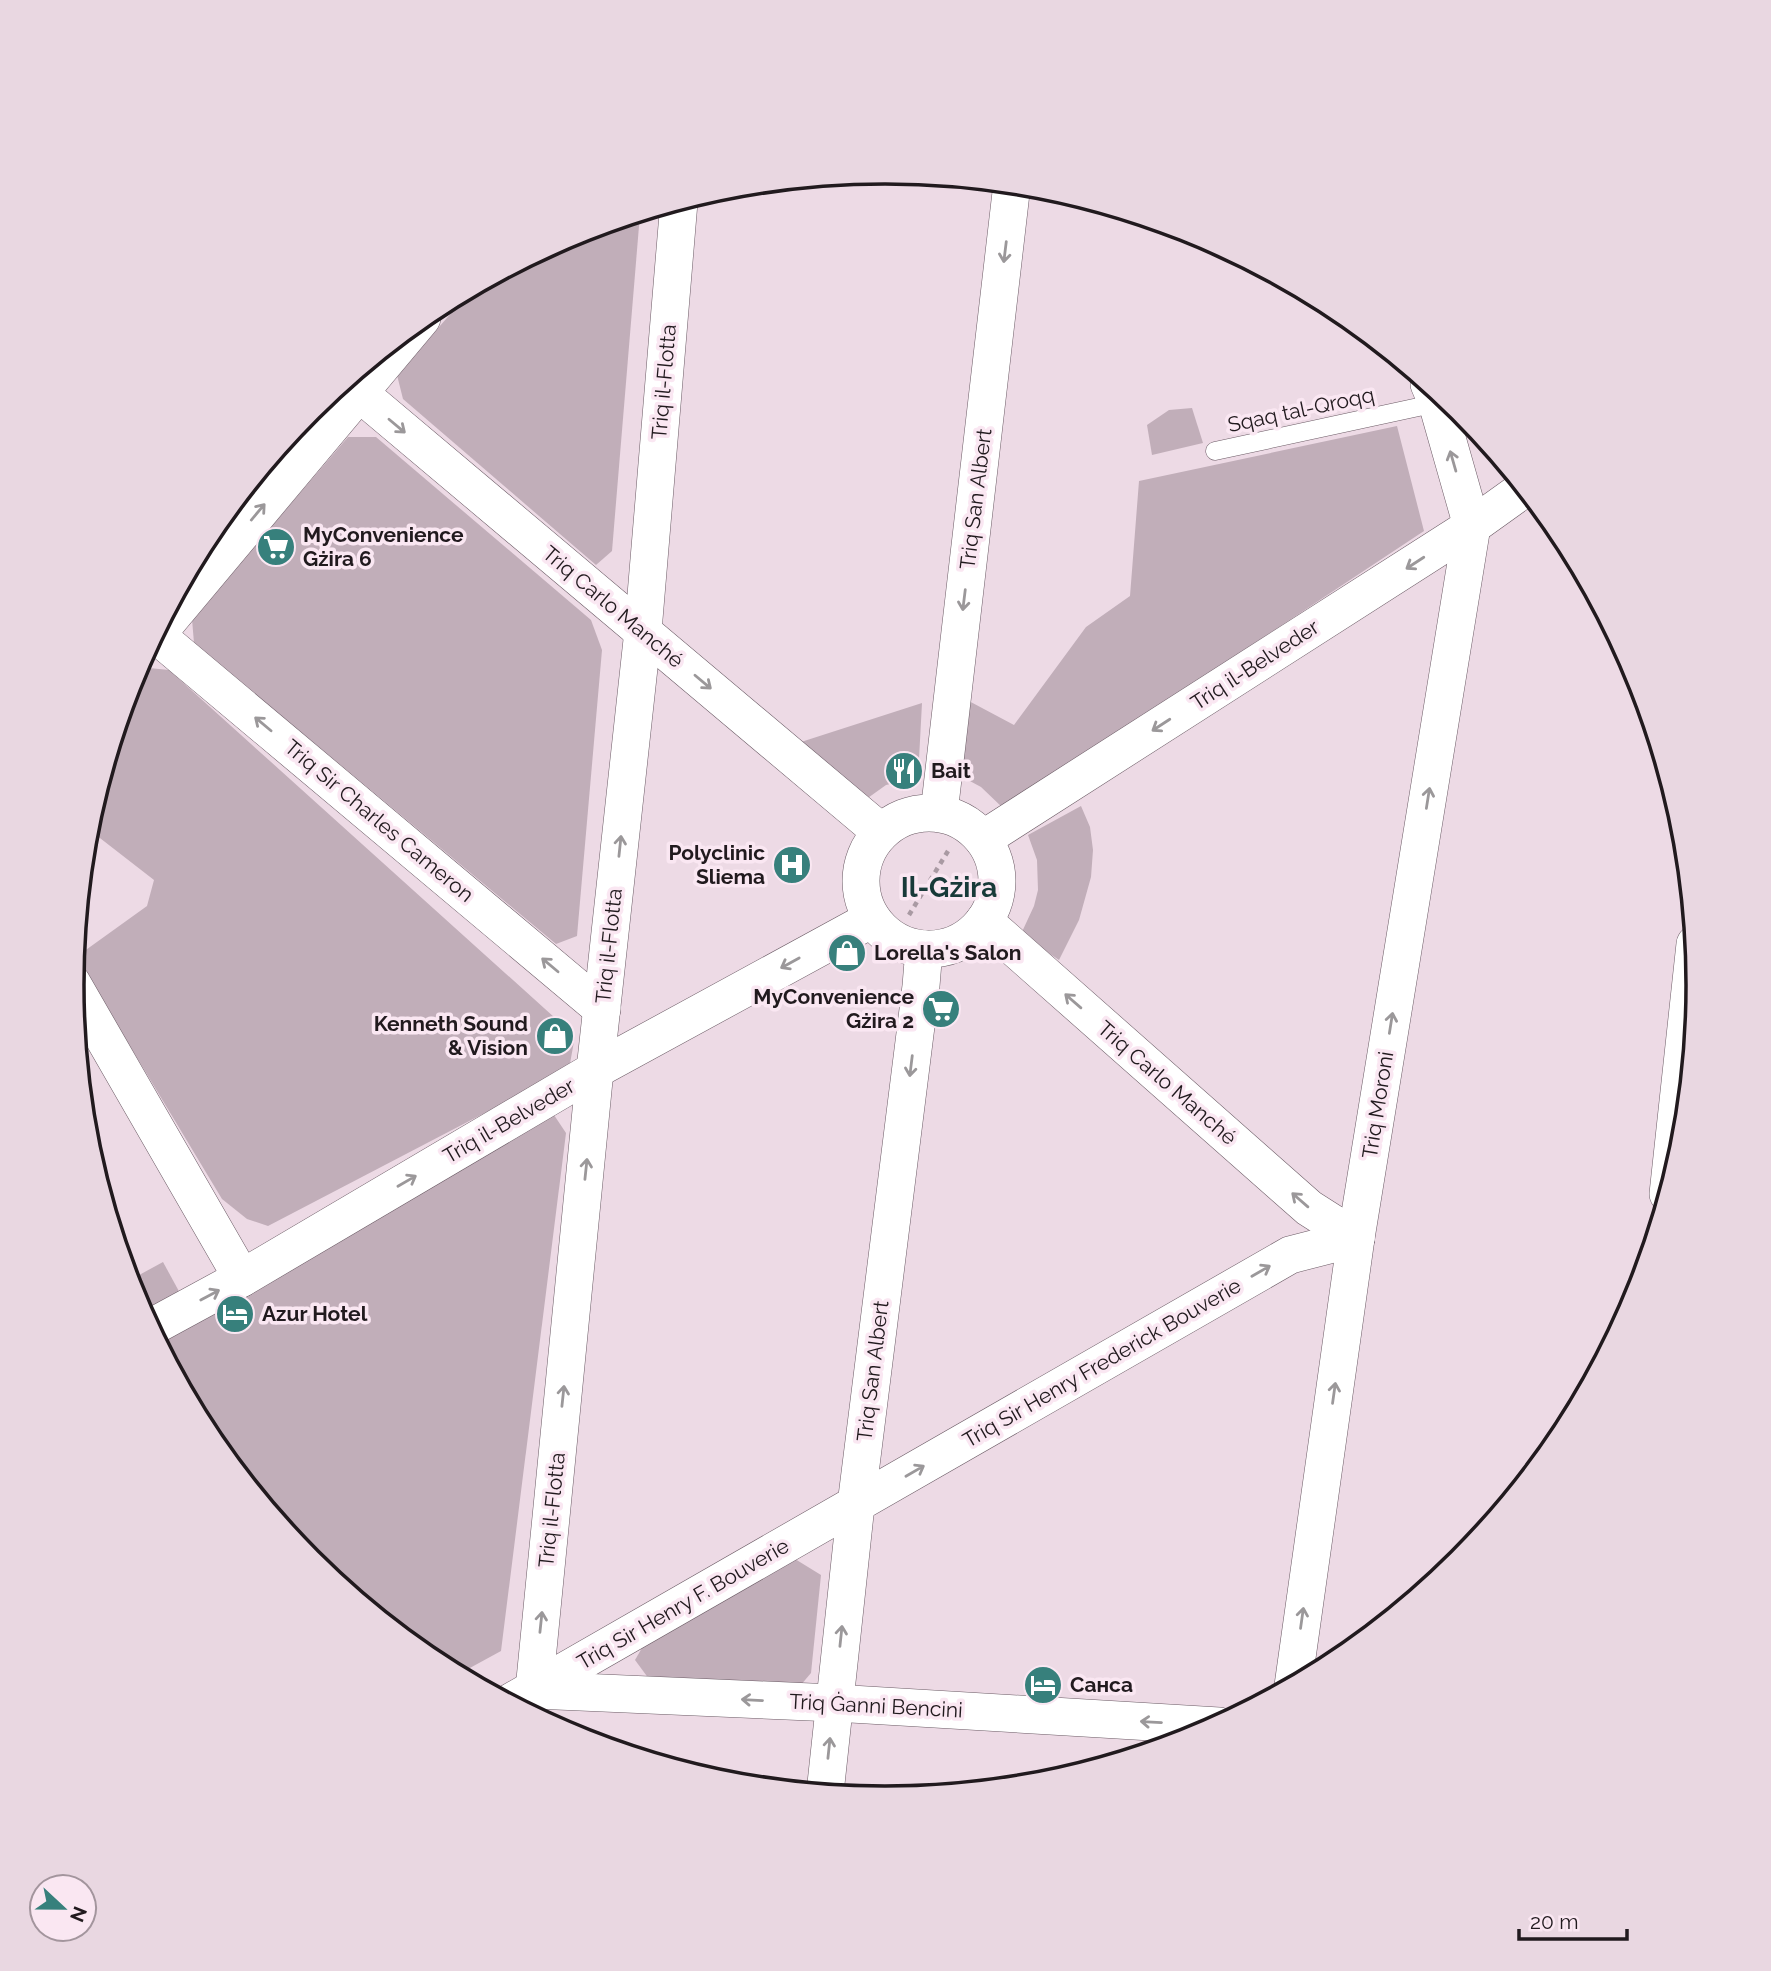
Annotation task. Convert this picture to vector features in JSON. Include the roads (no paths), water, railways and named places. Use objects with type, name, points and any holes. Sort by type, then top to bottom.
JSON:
[{"type":"street","name":"Triq San Albert","points":[[962,825],[1012,194]]},
{"type":"street","name":"Triq il-Flotta","points":[[522,1696],[643,631],[678,211]]},
{"type":"street","name":"Triq Carlo Manché","points":[[352,388],[881,832]]},
{"type":"street","points":[[183,601],[346,394]]},
{"type":"street","points":[[1436,404],[1472,526]]},
{"type":"street","name":"Triq il-Belveder","points":[[962,825],[1472,526],[1517,493]]},
{"type":"street","name":"Triq Moroni","points":[[1295,1675],[1356,1238],[1472,526]]},
{"type":"street","name":"Triq Sir Charles Cameron","points":[[162,642],[602,1009]]},
{"type":"street","points":[[897,936],[862,898],[861,874],[867,851],[881,832],[898,820],[918,813],[962,825],[993,858],[997,880],[994,901],[984,921]]},
{"type":"street","name":"Triq il-Belveder","points":[[159,1323],[242,1278],[595,1070],[897,936],[947,947],[968,937],[984,921]]},
{"type":"street","name":"Triq Carlo Manché","points":[[984,921],[1309,1208],[1356,1238]]},
{"type":"street","name":"Triq San Albert","points":[[826,1784],[856,1505],[919,1000],[897,936]]},
{"type":"street","points":[[85,1005],[242,1278]]},
{"type":"street","points":[[1677,1107],[1685,1036]]},
{"type":"street","name":"Triq Sir Henry Frederick Bouverie","points":[[856,1505],[1290,1255],[1356,1238]]},
{"type":"street","name":"Triq Sir Henry F. Bouverie","points":[[522,1696],[856,1505]]},
{"type":"street","name":"Triq Ġanni Bencini","points":[[522,1696],[834,1703],[1195,1725]]},
{"type":"lane","name":"Sqaq tal-Qroqq","points":[[1215,451],[1427,396]]},
{"type":"place","name":"MyConvenience Gżira 6","points":[[276,547]]},
{"type":"place","name":"Bait","points":[[904,771]]},
{"type":"place","name":"Polyclinic Sliema","points":[[792,865]]},
{"type":"place","name":"Lorella's Salon","points":[[847,953]]},
{"type":"place","name":"MyConvenience Gżira 2","points":[[941,1009]]},
{"type":"place","name":"Kenneth Sound & Vision","points":[[555,1036]]},
{"type":"place","name":"Azur Hotel","points":[[235,1314]]},
{"type":"place","name":"Санса","points":[[1043,1685]]},
{"type":"district","name":"Il-Gżira","points":[[949,887]]}]
